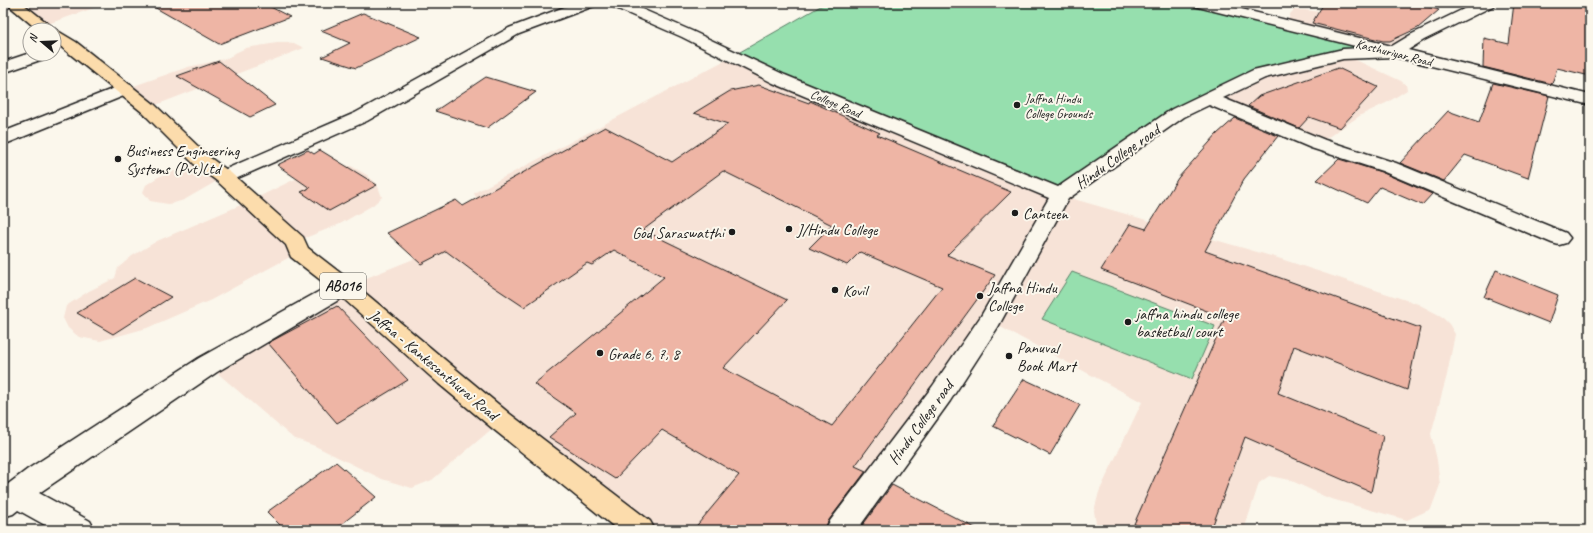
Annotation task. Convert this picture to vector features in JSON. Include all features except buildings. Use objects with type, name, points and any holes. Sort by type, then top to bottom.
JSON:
[{"type":"main road","points":[[13,3],[38,22]]},
{"type":"main road","name":"Jaffna - Kankesanthurai Road","points":[[62,45],[125,89],[163,122],[202,161],[224,177],[295,242],[299,252],[344,287],[501,421],[640,530]]},
{"type":"street","points":[[224,177],[361,117],[514,31],[589,3]]},
{"type":"street","name":"College Road","points":[[616,3],[694,37],[779,79],[1060,195]]},
{"type":"street","name":"Kasthuriyar Road","points":[[1198,3],[1590,100]]},
{"type":"street","points":[[1394,52],[1418,37],[1488,3]]},
{"type":"street","name":"Hindu College road","points":[[840,530],[941,394],[990,321],[1060,195],[1178,113],[1259,74],[1343,54],[1394,52]]},
{"type":"street","points":[[3,68],[22,61]]},
{"type":"street","points":[[3,139],[125,89]]},
{"type":"street","points":[[1208,98],[1318,144],[1389,167],[1559,238]]},
{"type":"street","points":[[80,530],[9,500],[38,477],[208,365],[344,287]]},
{"type":"shaded area","points":[[13,3],[108,3],[53,22],[37,22]]},
{"type":"shaded area","points":[[1294,10],[1320,12],[1418,37],[1394,52],[1287,25],[1290,14]]},
{"type":"shaded area","points":[[283,42],[294,43],[304,48],[148,108],[125,89],[188,67],[229,58],[235,53],[246,48]]},
{"type":"shaded area","points":[[1343,54],[1401,81],[1406,85],[1407,90],[1388,102],[1361,115],[1318,144],[1208,98],[1259,74]]},
{"type":"shaded area","name":"Jaffna Hindu College","points":[[733,56],[1060,195],[1278,258],[1418,304],[1441,316],[1449,324],[1455,334],[1447,375],[1431,434],[1437,460],[1440,485],[1431,509],[1407,520],[1328,498],[1290,480],[1269,476],[1259,483],[1244,530],[1097,530],[1094,511],[1099,492],[1142,402],[991,322],[840,530],[640,530],[501,421],[432,480],[412,488],[382,479],[315,446],[293,438],[208,365],[344,287],[488,229],[474,193]]},
{"type":"shaded area","points":[[202,161],[224,177],[184,200],[174,203],[168,204],[150,201],[143,192],[146,185],[158,177]]},
{"type":"shaded area","points":[[331,165],[351,166],[367,175],[377,184],[382,197],[373,205],[340,224],[295,242],[299,252],[211,300],[147,328],[100,341],[79,337],[68,328],[63,318],[66,306],[89,291],[115,278],[118,268],[132,256],[157,241],[250,201],[291,181]]},
{"type":"green space","name":"Jaffna Hindu College Grounds","points":[[826,3],[1199,3],[1394,52],[1343,54],[1259,74],[1178,113],[1060,195],[733,56]]},
{"type":"green space","name":"jaffna hindu college basketball court","points":[[1072,272],[1215,326],[1192,379],[1042,319]]},
{"type":"place","name":"Jaffna Hindu College Grounds","points":[[1017,105]]},
{"type":"place","name":"Business Engineering Systems (Pvt)Ltd","points":[[118,159]]},
{"type":"place","name":"Canteen","points":[[1015,213]]},
{"type":"place","name":"J/Hindu College","points":[[789,229]]},
{"type":"place","name":"God Saraswatthi","points":[[732,232]]},
{"type":"place","name":"Kovil","points":[[835,290]]},
{"type":"place","name":"Jaffna Hindu College","points":[[980,296]]},
{"type":"place","name":"jaffna hindu college basketball court","points":[[1128,322]]},
{"type":"place","name":"Grade 6, 7, 8","points":[[600,353]]},
{"type":"place","name":"Panuval Book Mart","points":[[1009,356]]}]
